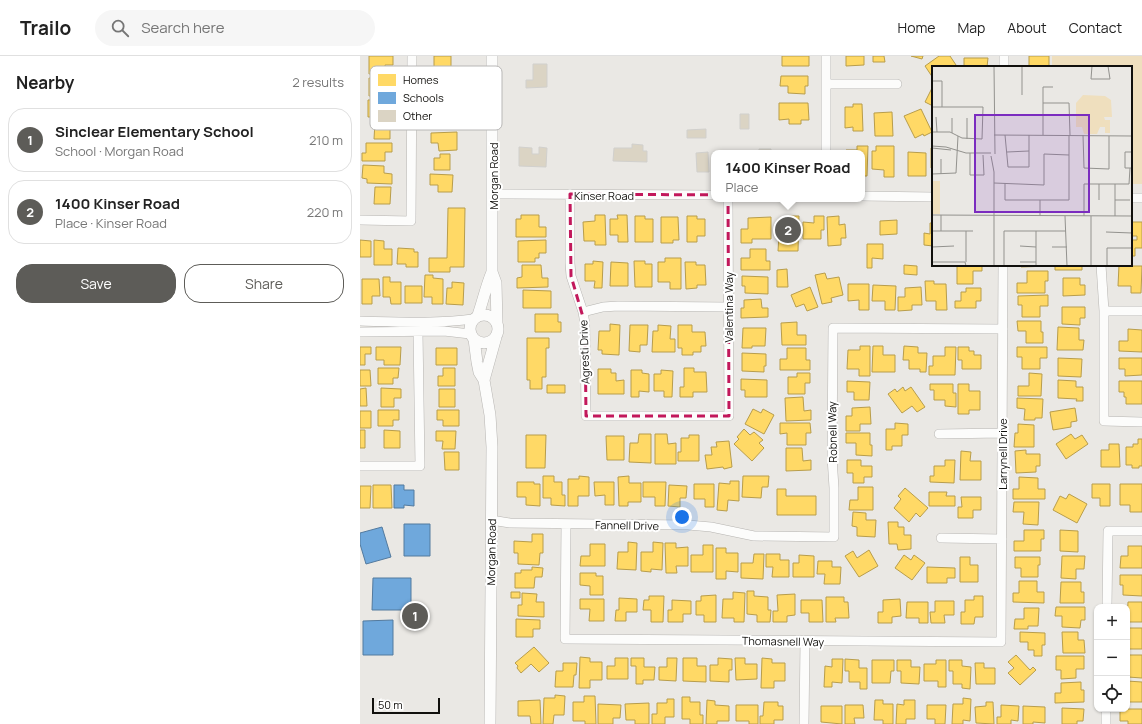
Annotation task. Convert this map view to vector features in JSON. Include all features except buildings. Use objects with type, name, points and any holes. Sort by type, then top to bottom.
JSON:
[{"type":"street","points":[[412,56],[412,66]]},
{"type":"street","name":"Morgan Road","points":[[492,56],[492,66]]},
{"type":"street","points":[[826,56],[826,150]]},
{"type":"street","points":[[826,84],[897,84]]},
{"type":"street","points":[[360,220],[411,221],[412,130]]},
{"type":"street","name":"Morgan Road","points":[[493,130],[492,272],[496,283],[497,324]]},
{"type":"street","name":"Kinser Road","points":[[493,194],[711,195]]},
{"type":"street","name":"Agresti Drive","points":[[570,194],[571,276],[583,312],[586,337],[586,416]]},
{"type":"street","points":[[865,196],[932,197]]},
{"type":"street","name":"Valentina Way","points":[[586,416],[729,416],[728,202]]},
{"type":"street","name":"Larrynell Drive","points":[[1001,642],[1003,266]]},
{"type":"street","points":[[1101,266],[1104,311],[1104,421],[1142,422]]},
{"type":"street","name":"Morgan Road","points":[[476,317],[485,296],[492,272]]},
{"type":"street","points":[[583,312],[603,307],[618,306],[728,306]]},
{"type":"street","points":[[1104,311],[1142,311]]},
{"type":"street","points":[[360,321],[454,321],[487,315],[492,316],[497,324],[498,332],[493,340],[485,343],[481,343],[472,336],[444,331],[360,332]]},
{"type":"street","points":[[472,336],[470,326],[476,317]]},
{"type":"street","name":"Robnell Way","points":[[834,537],[834,488],[832,457],[833,328],[1003,329]]},
{"type":"street","points":[[360,466],[420,466],[418,332]]},
{"type":"street","name":"Morgan Road","points":[[472,336],[479,372],[484,380],[490,415],[492,447],[490,724]]},
{"type":"street","name":"Morgan Road","points":[[484,380],[496,337]]},
{"type":"street","points":[[939,434],[1002,433]]},
{"type":"street","name":"Fannell Drive","points":[[491,520],[510,523],[688,525],[711,527],[754,536],[834,537]]},
{"type":"street","name":"Thomasnell Way","points":[[566,524],[565,639],[1001,642]]},
{"type":"street","points":[[1107,604],[1108,531],[1142,532]]},
{"type":"street","points":[[941,538],[1002,538]]},
{"type":"street","points":[[804,724],[805,641]]},
{"type":"street","points":[[1106,712],[1106,724]]},
{"type":"highlighted area","points":[[570,194],[728,195],[729,416],[586,416],[585,324],[571,276]]},
{"type":"shaded area","points":[[1052,56],[1142,56],[1142,184],[1132,184],[1132,66],[1052,66]]},
{"type":"place","name":"1400 Kinser Road","points":[[788,230]]},
{"type":"place","name":"Sinclear Elementary School","points":[[415,616]]}]
